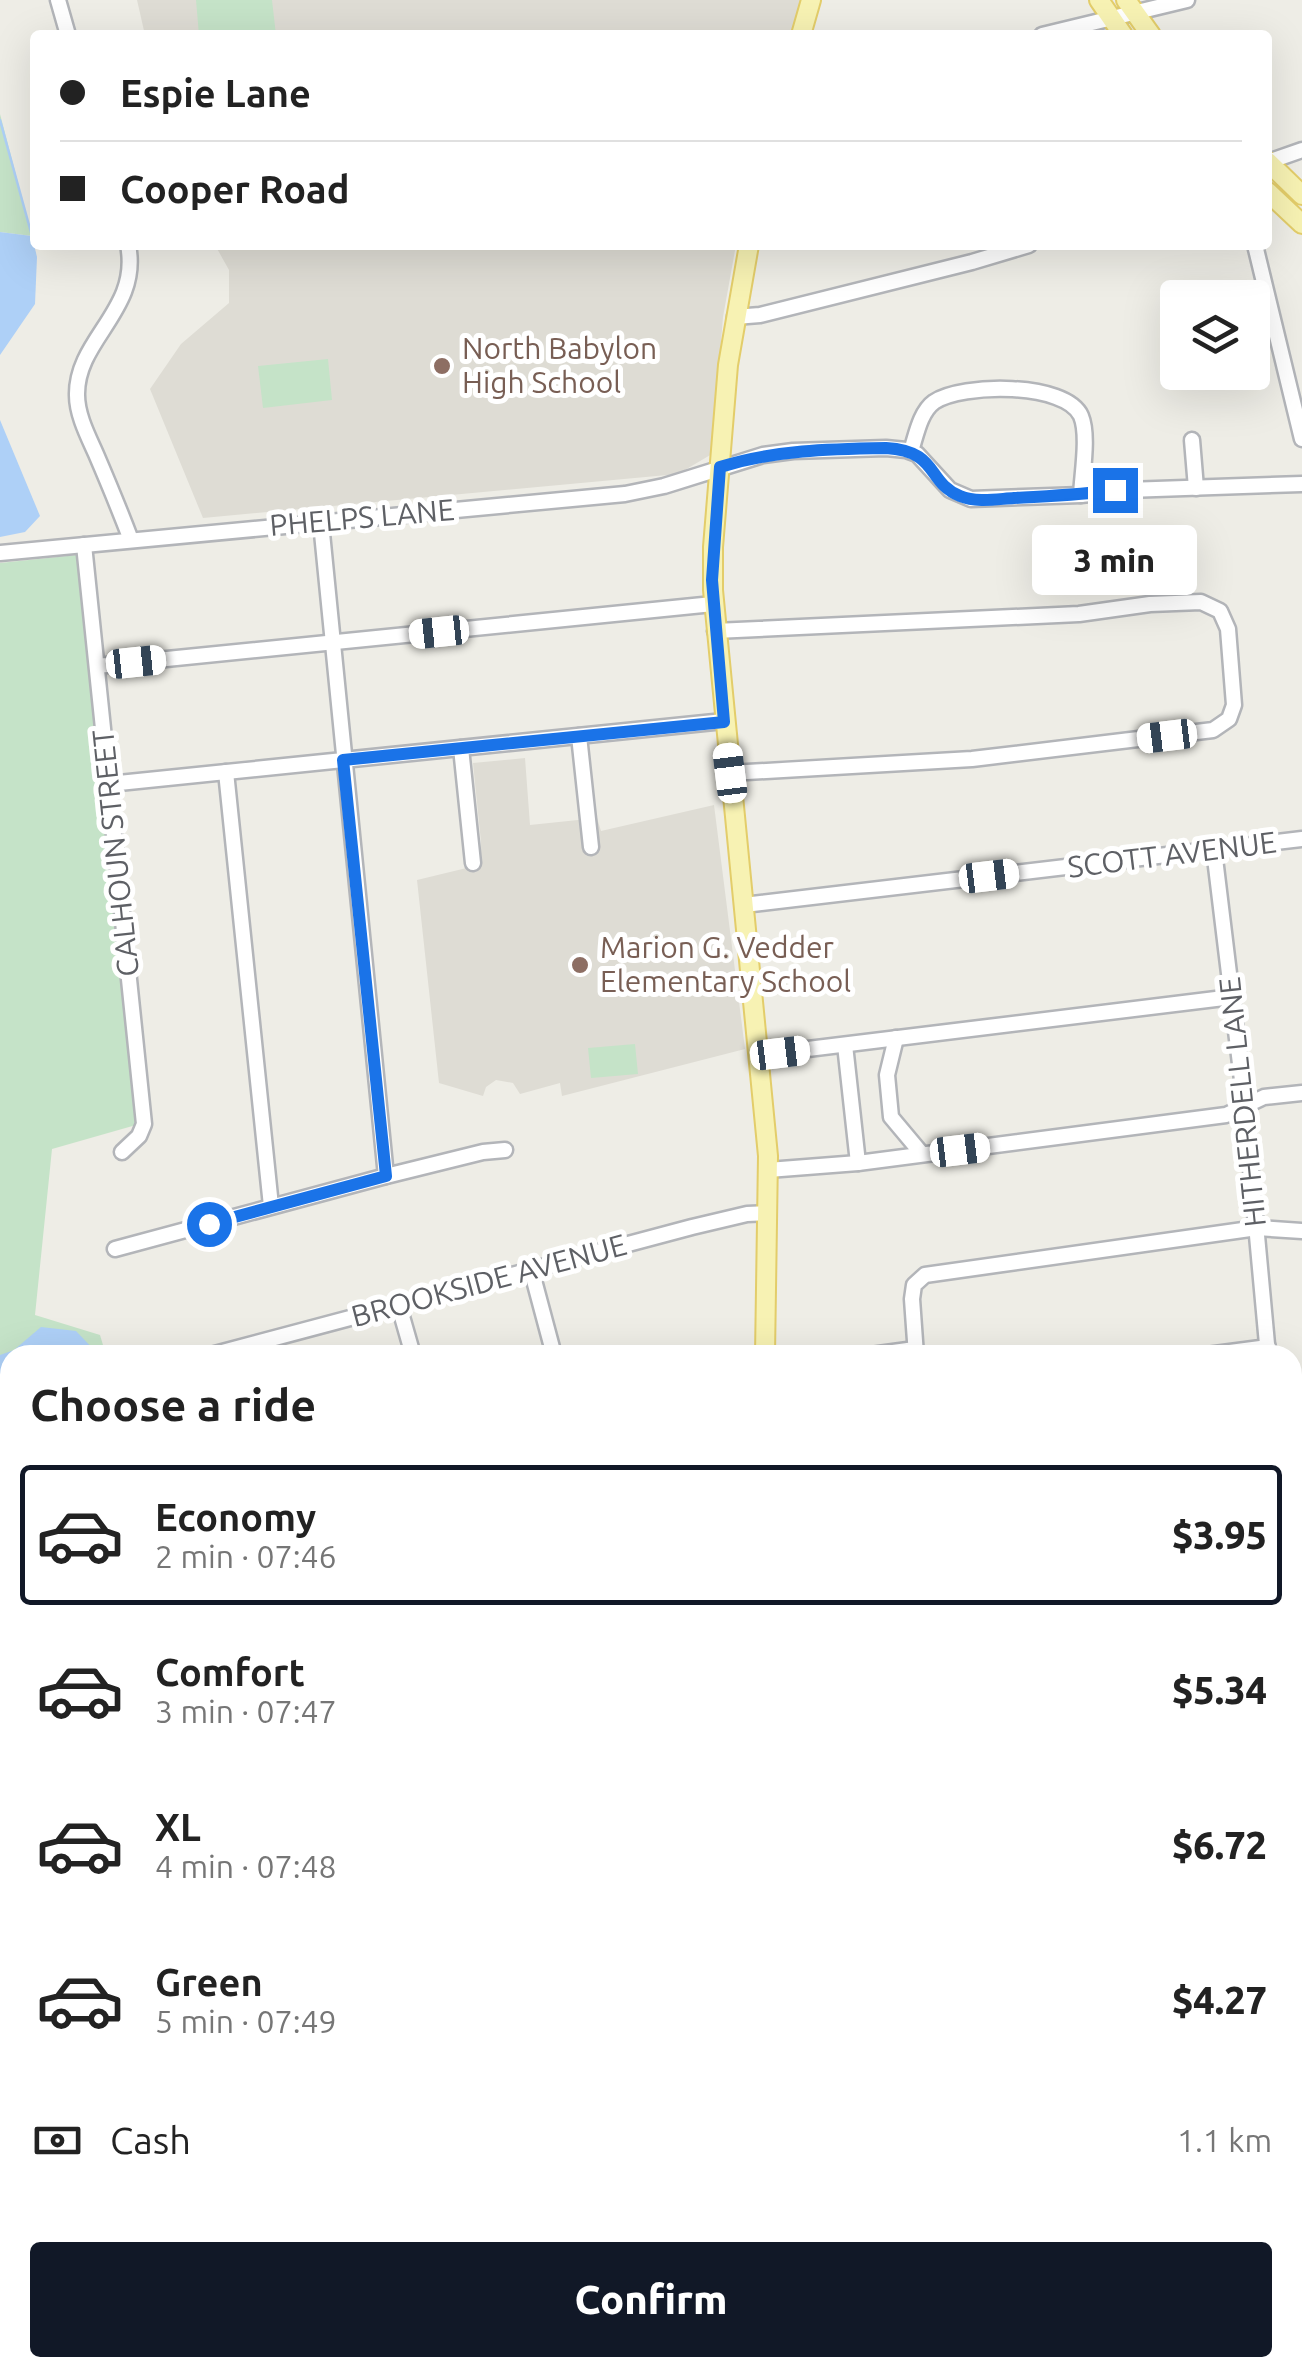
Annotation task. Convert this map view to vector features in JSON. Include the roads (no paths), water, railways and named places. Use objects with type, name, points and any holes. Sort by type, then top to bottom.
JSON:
[{"type":"main road","points":[[803,30],[812,0]]},
{"type":"main road","points":[[1098,0],[1119,30]]},
{"type":"main road","points":[[1130,6],[1147,30]]},
{"type":"main road","points":[[1272,166],[1302,195]]},
{"type":"main road","points":[[1272,196],[1302,224]]},
{"type":"main road","points":[[748,250],[728,365],[713,555],[713,604],[768,1170],[765,1345]]},
{"type":"street","points":[[58,0],[67,30]]},
{"type":"street","points":[[1062,30],[1111,18],[1130,6],[1188,0]]},
{"type":"street","points":[[1272,161],[1302,150]]},
{"type":"street","points":[[128,250],[129,277],[123,298],[81,372],[77,395],[82,420],[132,540]]},
{"type":"street","points":[[735,317],[760,315],[1011,250]]},
{"type":"street","points":[[1256,250],[1302,438]]},
{"type":"street","points":[[1081,495],[1084,424],[1076,408],[1059,398],[997,387],[944,398],[929,406],[911,451],[950,490],[965,498],[985,500],[1302,484]]},
{"type":"street","points":[[1192,440],[1196,488]]},
{"type":"street","name":"PHELPS LANE","points":[[0,553],[625,494],[783,452],[886,448],[911,451]]},
{"type":"street","points":[[321,522],[386,1176]]},
{"type":"street","name":"CALHOUN STREET","points":[[84,545],[144,1124],[122,1152]]},
{"type":"street","points":[[715,631],[1088,613],[1196,602],[1212,606],[1224,616],[1228,629],[1233,710],[1226,722],[1213,730],[972,759],[730,773]]},
{"type":"street","points":[[97,666],[713,604]]},
{"type":"street","points":[[109,784],[724,722]]},
{"type":"street","points":[[578,736],[591,847]]},
{"type":"street","points":[[461,748],[473,863]]},
{"type":"street","points":[[226,772],[271,1206]]},
{"type":"street","name":"SCOTT AVENUE","points":[[744,906],[1302,840]]},
{"type":"street","name":"HITHERDELL LANE","points":[[1214,850],[1267,1345]]},
{"type":"street","points":[[759,1056],[1232,997]]},
{"type":"street","points":[[896,1038],[887,1075],[891,1117],[922,1154]]},
{"type":"street","points":[[845,1045],[858,1163]]},
{"type":"street","points":[[768,1170],[858,1163],[1226,1115],[1264,1097],[1302,1093]]},
{"type":"street","points":[[116,1250],[386,1176],[505,1150]]},
{"type":"street","name":"BROOKSIDE AVENUE","points":[[281,1345],[399,1306],[531,1269],[747,1214],[768,1214]]},
{"type":"street","points":[[915,1345],[914,1285],[926,1275],[1257,1228],[1302,1231]]},
{"type":"street","points":[[531,1269],[551,1345]]},
{"type":"street","points":[[399,1306],[410,1345]]},
{"type":"water","points":[[0,232],[30,236],[30,250],[35,250],[37,257],[35,304],[0,355]]},
{"type":"water","points":[[0,420],[40,516],[25,532],[0,537]]},
{"type":"water","points":[[41,1327],[76,1331],[89,1345],[20,1345]]},
{"type":"waterway","points":[[0,120],[30,229]]},
{"type":"place","name":"North Babylon High School","points":[[442,366]]},
{"type":"place","name":"Marion G. Vedder Elementary School","points":[[580,965]]}]
